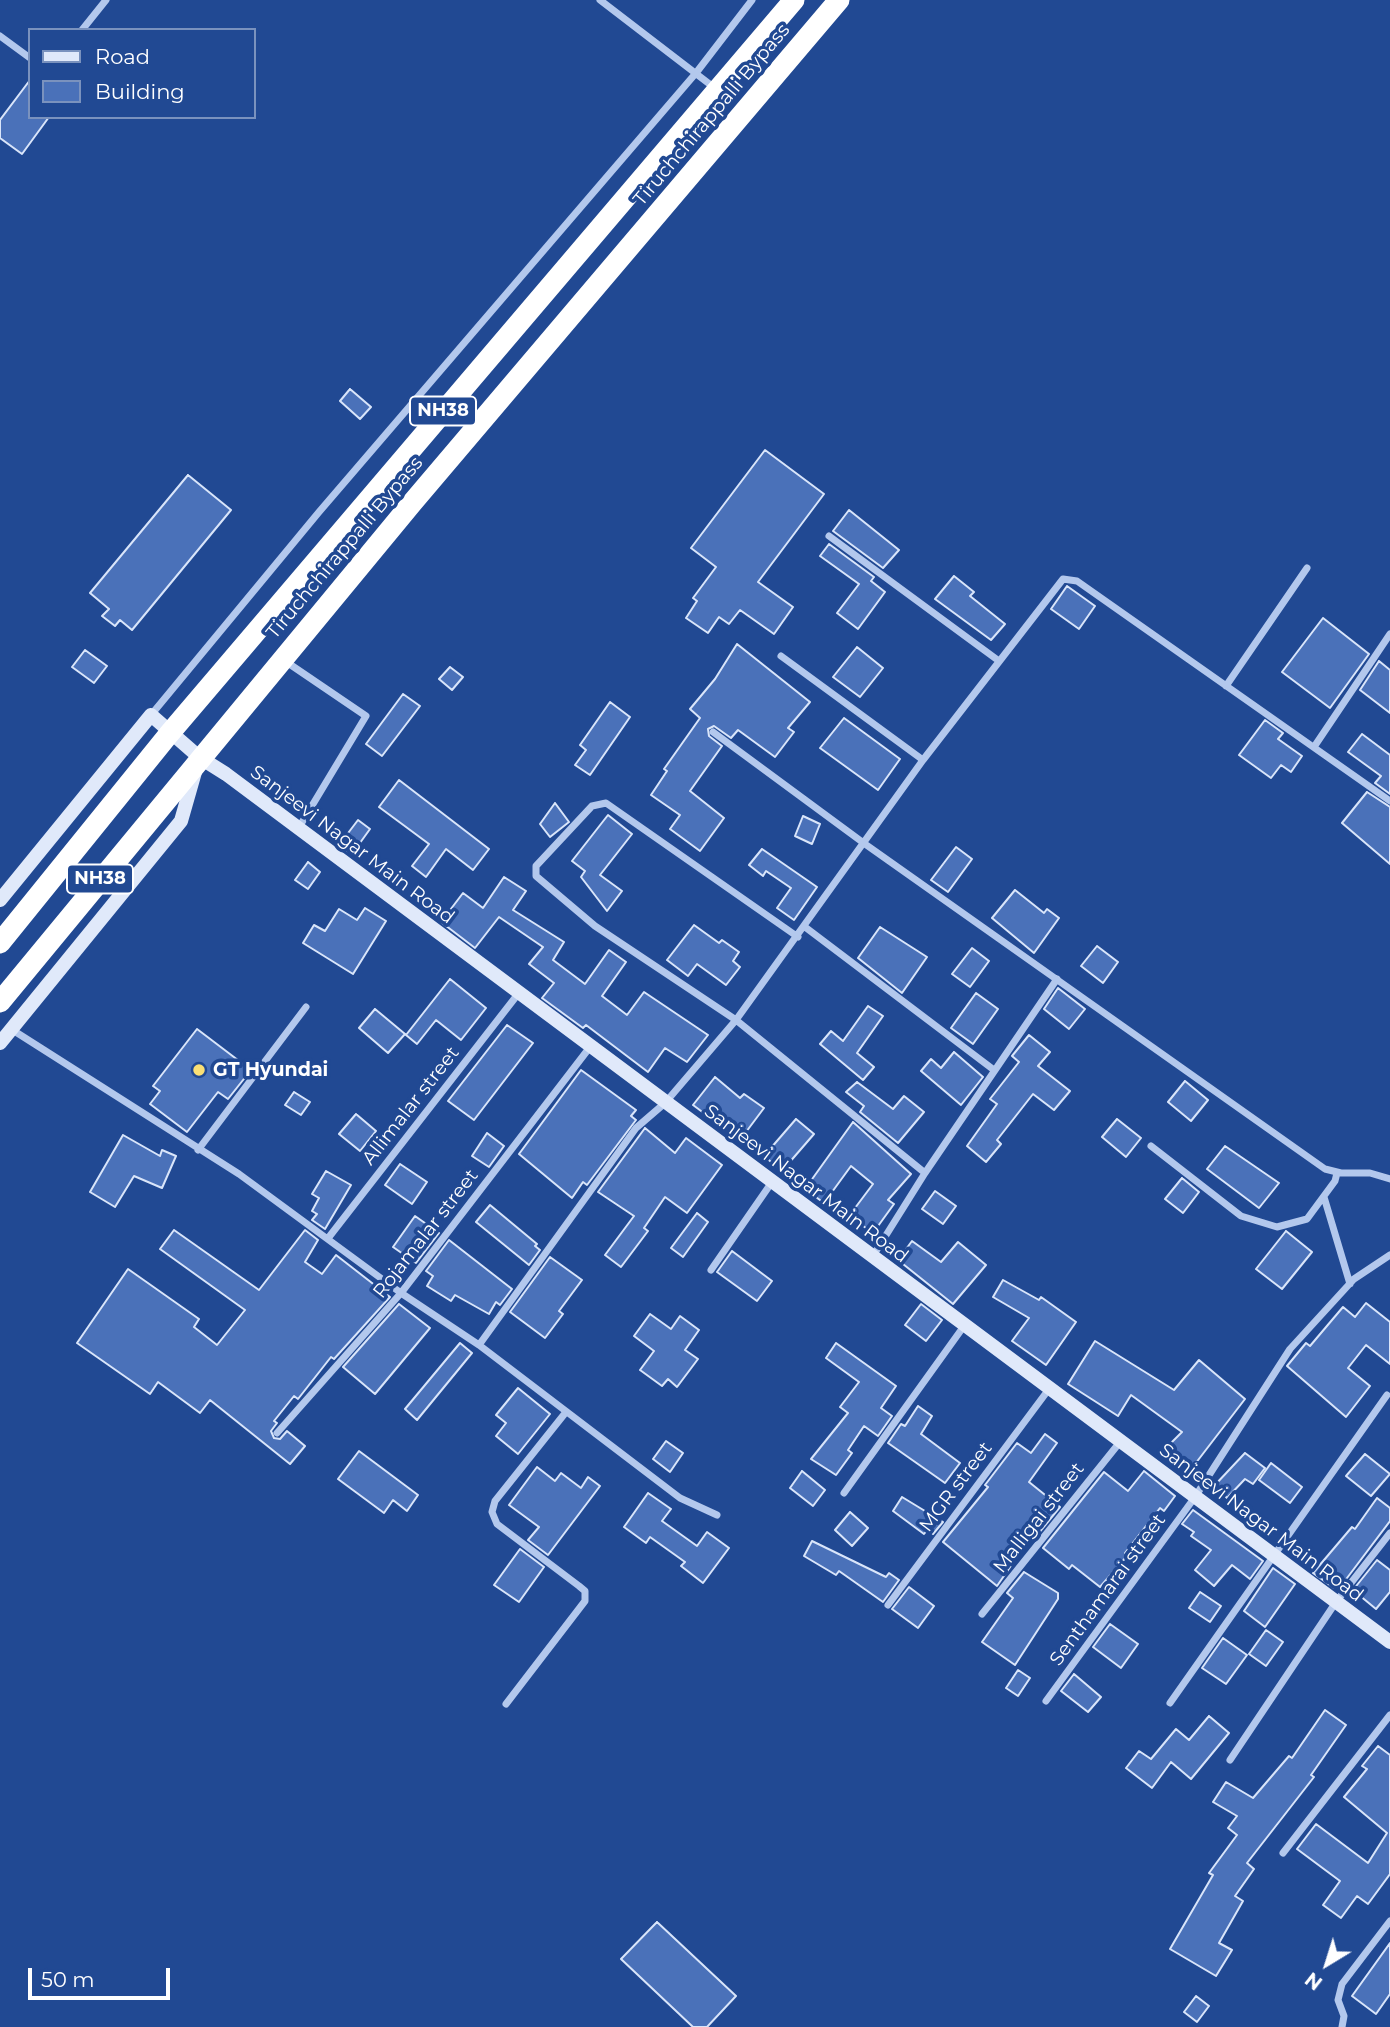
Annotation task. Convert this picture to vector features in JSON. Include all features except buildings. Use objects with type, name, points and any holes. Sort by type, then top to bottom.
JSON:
[{"type":"highway","name":"Tiruchchirappalli Bypass","points":[[0,943],[169,734],[794,0]]},
{"type":"highway","name":"Tiruchchirappalli Bypass","points":[[0,1002],[199,757],[839,0]]},
{"type":"street","points":[[84,28],[106,0]]},
{"type":"street","points":[[600,0],[719,91]]},
{"type":"street","points":[[0,900],[319,512],[696,73],[752,0]]},
{"type":"street","points":[[0,36],[28,57]]},
{"type":"street","points":[[829,536],[999,661]]},
{"type":"street","points":[[1226,686],[1307,568]]},
{"type":"street","points":[[479,1345],[636,1128],[665,1104],[736,1020],[923,760],[1066,577],[1077,581],[1390,801]]},
{"type":"street","points":[[1314,747],[1390,634]]},
{"type":"street","points":[[781,656],[923,760]]},
{"type":"street","points":[[283,660],[366,716],[298,830]]},
{"type":"street","name":"Sanjeevi Nagar Main Road","points":[[151,715],[169,734],[199,757],[226,774],[1390,1643]]},
{"type":"street","points":[[713,732],[865,844],[1325,1170],[1337,1173],[1370,1173],[1390,1179]]},
{"type":"street","points":[[0,1043],[181,821],[199,757]]},
{"type":"street","points":[[798,937],[606,803],[592,806],[536,866],[536,876],[595,926],[736,1020],[925,1172]]},
{"type":"street","points":[[805,927],[994,1070]]},
{"type":"street","points":[[872,1257],[925,1172],[1057,979]]},
{"type":"street","name":"Allimalar street","points":[[329,1237],[518,994]]},
{"type":"street","points":[[198,1150],[306,1007]]},
{"type":"street","points":[[10,1029],[239,1174],[329,1237],[401,1293],[479,1345],[680,1498],[717,1515]]},
{"type":"street","name":"Rojamalar street","points":[[277,1433],[401,1293],[590,1047]]},
{"type":"street","points":[[1151,1146],[1241,1216],[1277,1227],[1295,1225],[1311,1215],[1337,1173]]},
{"type":"street","points":[[711,1270],[773,1182]]},
{"type":"street","points":[[1324,1197],[1350,1284]]},
{"type":"street","name":"Senthamarai street","points":[[1046,1701],[1195,1497],[1290,1349],[1350,1284],[1390,1255]]},
{"type":"street","points":[[844,1493],[964,1326]]},
{"type":"street","name":"MGR street","points":[[888,1605],[1049,1389]]},
{"type":"street","points":[[1170,1703],[1387,1395]]},
{"type":"street","points":[[506,1704],[585,1601],[585,1591],[498,1524],[492,1512],[495,1501],[566,1412]]},
{"type":"street","name":"Malligai street","points":[[982,1614],[1120,1442]]},
{"type":"street","points":[[1230,1760],[1336,1602],[1390,1533]]},
{"type":"street","points":[[1283,1853],[1390,1715]]},
{"type":"street","points":[[1342,2027],[1344,2016],[1338,2000],[1342,1984],[1390,1921]]},
{"type":"place","name":"GT Hyundai","points":[[199,1070]]}]
